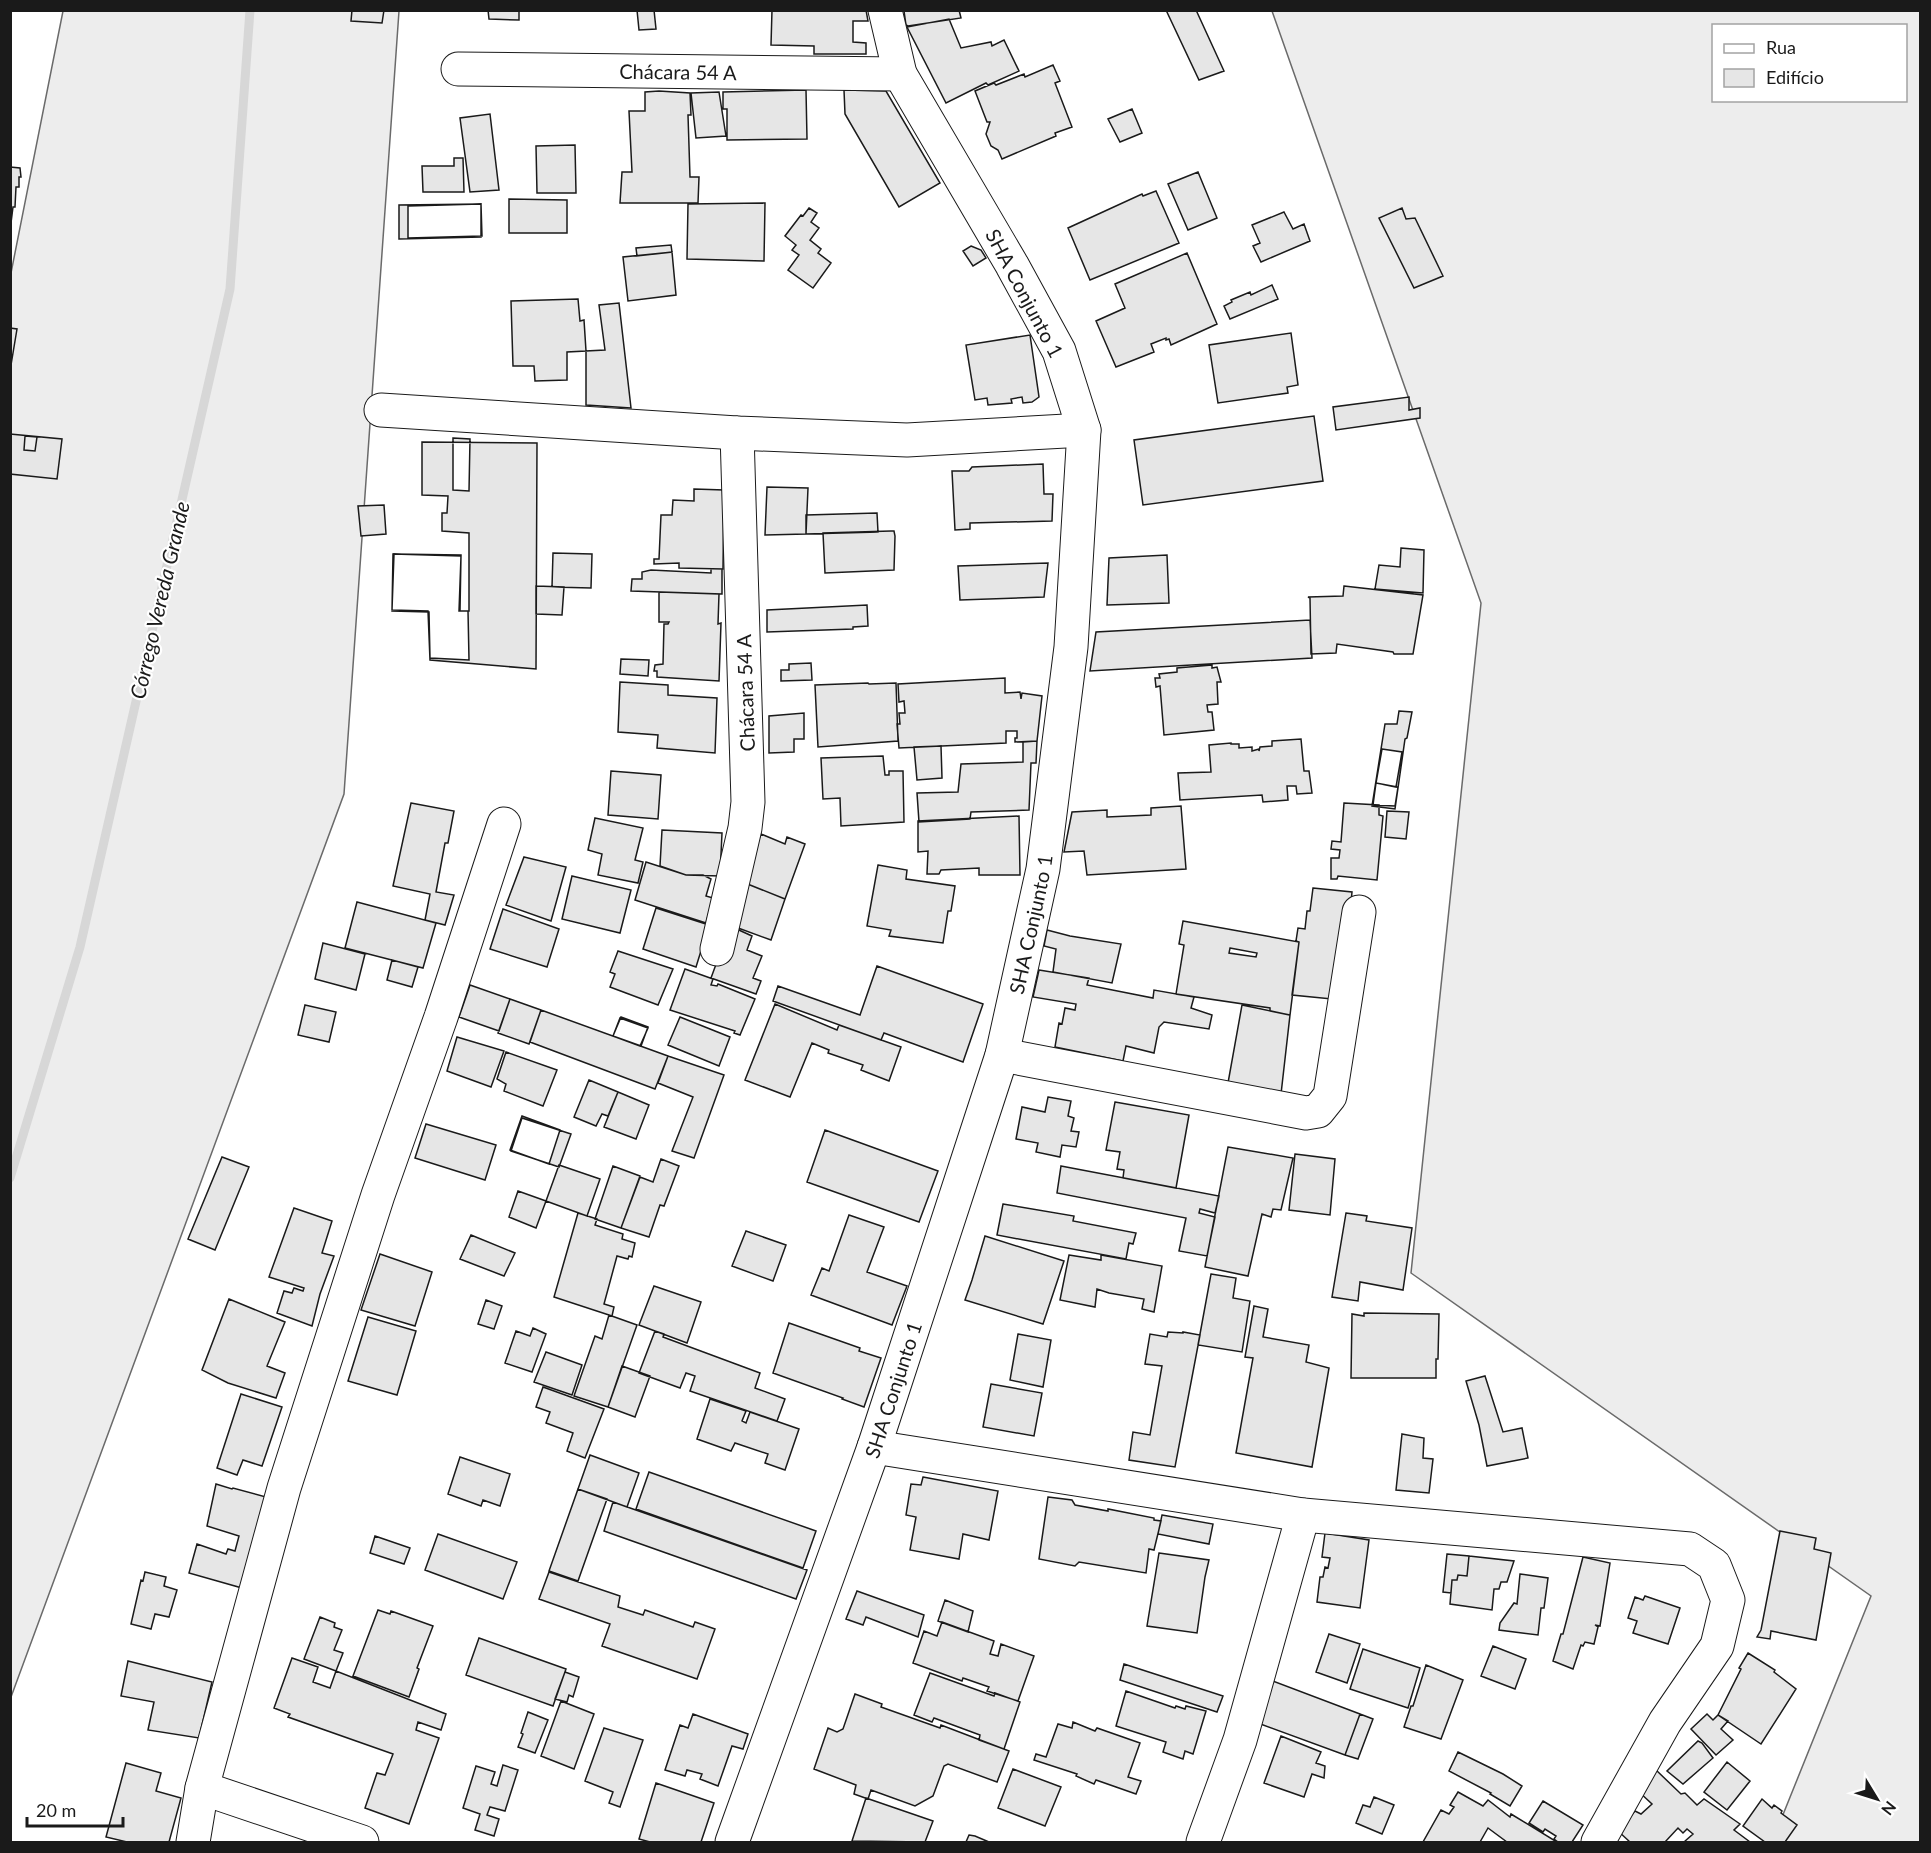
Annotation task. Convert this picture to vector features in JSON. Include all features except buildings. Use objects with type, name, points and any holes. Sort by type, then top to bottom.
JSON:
[{"type":"street","name":"SHA Conjunto 1","points":[[732,1842],[874,1447],[1002,1055],[1043,869],[1071,647],[1084,430],[1059,351],[1012,265],[900,74],[885,10]]},
{"type":"street","name":"Chácara 54 A","points":[[458,69],[900,74]]},
{"type":"street","points":[[381,410],[737,433],[907,440],[1084,430]]},
{"type":"street","name":"Chácara 54 A","points":[[717,949],[745,828],[748,802],[737,433]]},
{"type":"street","points":[[193,1842],[202,1788],[284,1488],[378,1195],[441,1017],[504,824]]},
{"type":"street","points":[[1002,1055],[1306,1113],[1318,1111],[1330,1096],[1359,912]]},
{"type":"street","points":[[874,1447],[1303,1515],[1690,1549],[1714,1565],[1728,1600],[1717,1646],[1665,1722],[1598,1842]]},
{"type":"street","points":[[1203,1842],[1240,1740],[1303,1515]]},
{"type":"street","points":[[202,1788],[362,1842]]},
{"type":"shaded area","points":[[63,11],[399,11],[344,794],[11,1697],[10,278]]},
{"type":"shaded area","points":[[1272,11],[1920,11],[1920,1842],[1772,1842],[1871,1596],[1411,1273],[1481,603]]},
{"type":"waterway","name":"Córrego Vereda Grande","points":[[10,1178],[80,947],[230,289],[250,10]]}]
